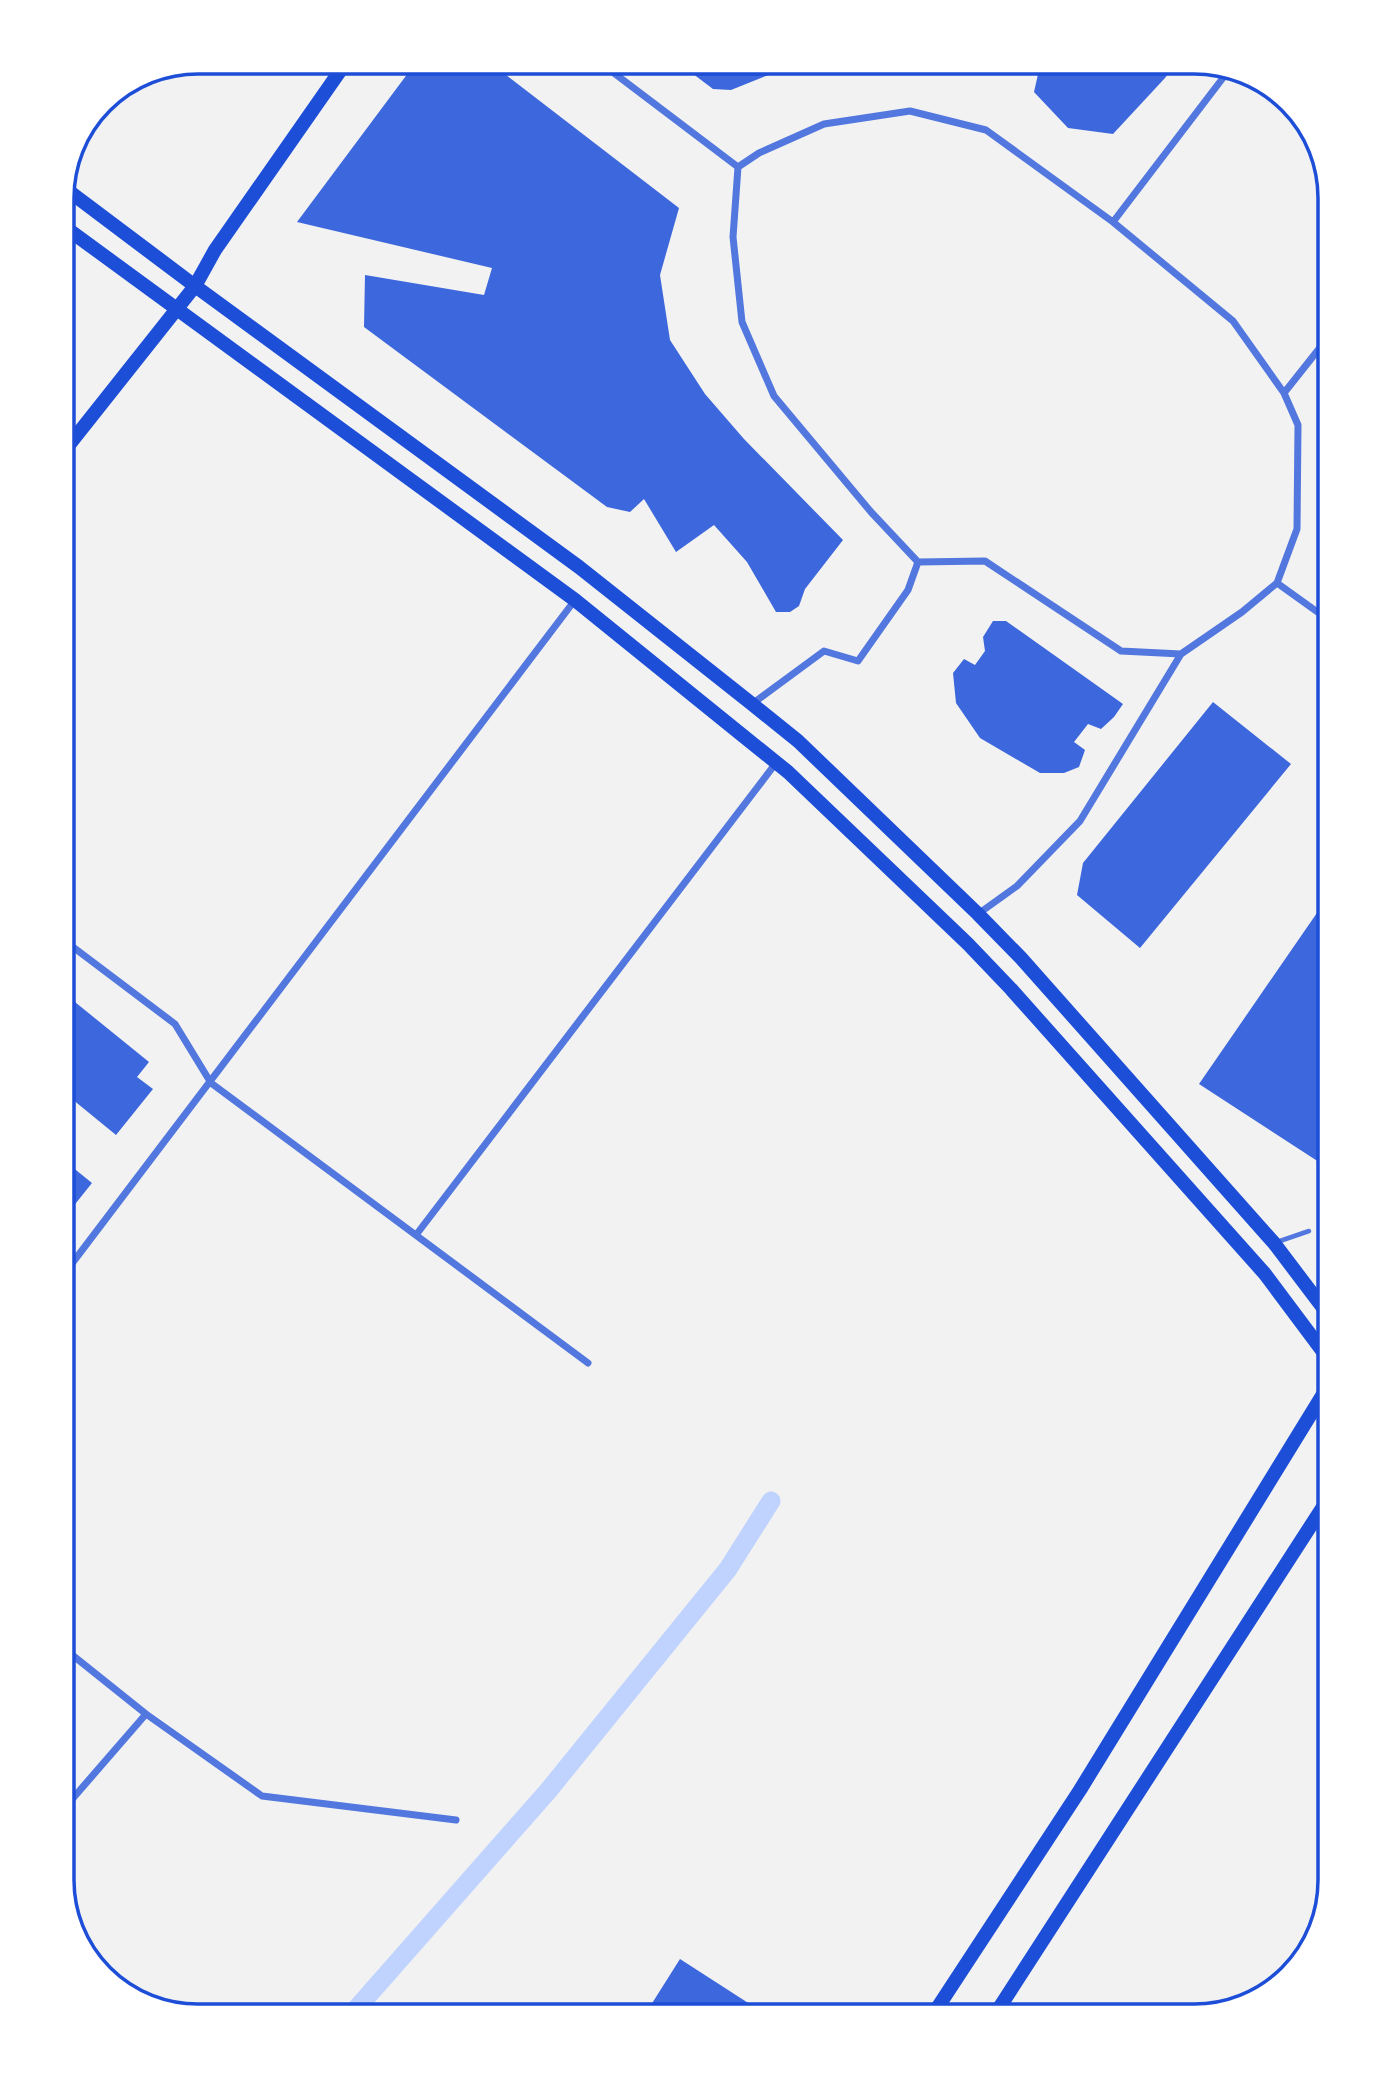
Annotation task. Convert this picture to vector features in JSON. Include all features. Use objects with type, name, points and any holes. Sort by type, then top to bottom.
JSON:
[{"type":"main road","points":[[74,439],[195,286],[215,250],[338,74]]},
{"type":"main road","points":[[74,195],[567,558],[798,741],[1021,958],[1274,1243],[1318,1301]]},
{"type":"main road","points":[[74,234],[575,600],[776,763],[968,944],[1011,989],[1265,1274],[1318,1345]]},
{"type":"main road","points":[[940,2004],[1080,1790],[1318,1403]]},
{"type":"main road","points":[[1002,2004],[1318,1515]]},
{"type":"street","points":[[615,74],[738,167]]},
{"type":"street","points":[[1113,222],[1223,78]]},
{"type":"street","points":[[738,167],[759,153],[824,124],[910,111],[986,130],[1113,222],[1233,321],[1284,393],[1298,425],[1297,529],[1277,583],[1242,612],[1181,654],[1080,821],[1017,886],[978,914]]},
{"type":"street","points":[[738,167],[733,237],[742,322],[774,396],[871,512],[918,562],[985,561],[1121,651],[1181,654]]},
{"type":"street","points":[[1284,393],[1318,350]]},
{"type":"street","points":[[752,704],[824,651],[858,661],[908,590],[918,562]]},
{"type":"street","points":[[1277,583],[1318,612]]},
{"type":"street","points":[[74,1261],[575,600]]},
{"type":"street","points":[[416,1235],[776,763]]},
{"type":"street","points":[[74,948],[175,1024],[211,1083],[589,1363]]},
{"type":"street","points":[[74,1656],[146,1714],[262,1796],[456,1820]]},
{"type":"street","points":[[74,1797],[146,1714]]},
{"type":"lane","points":[[1274,1243],[1310,1231]]},
{"type":"building","points":[[407,74],[505,74],[679,208],[660,275],[670,340],[705,394],[744,439],[843,540],[805,589],[799,606],[790,612],[776,612],[747,562],[714,525],[676,552],[644,499],[630,512],[607,507],[364,327],[365,275],[484,295],[492,268],[297,222]]},
{"type":"building","points":[[693,74],[771,74],[731,90],[713,89]]},
{"type":"building","points":[[1038,74],[1168,74],[1113,134],[1068,128],[1034,92]]},
{"type":"building","points":[[993,621],[1006,621],[1123,704],[1101,729],[1088,724],[1074,742],[1085,750],[1079,767],[1064,773],[1040,773],[980,738],[956,703],[953,673],[964,659],[975,665],[985,651],[983,637]]},
{"type":"building","points":[[1213,702],[1291,764],[1140,948],[1077,895],[1083,863]]},
{"type":"building","points":[[1318,911],[1318,1161],[1199,1084]]},
{"type":"building","points":[[74,1001],[149,1062],[137,1077],[153,1089],[116,1135],[74,1101]]},
{"type":"building","points":[[74,1168],[92,1183],[74,1206]]},
{"type":"building","points":[[680,1959],[749,2004],[652,2003]]},
{"type":"waterway","points":[[361,2003],[548,1791],[728,1569],[771,1501]]}]
